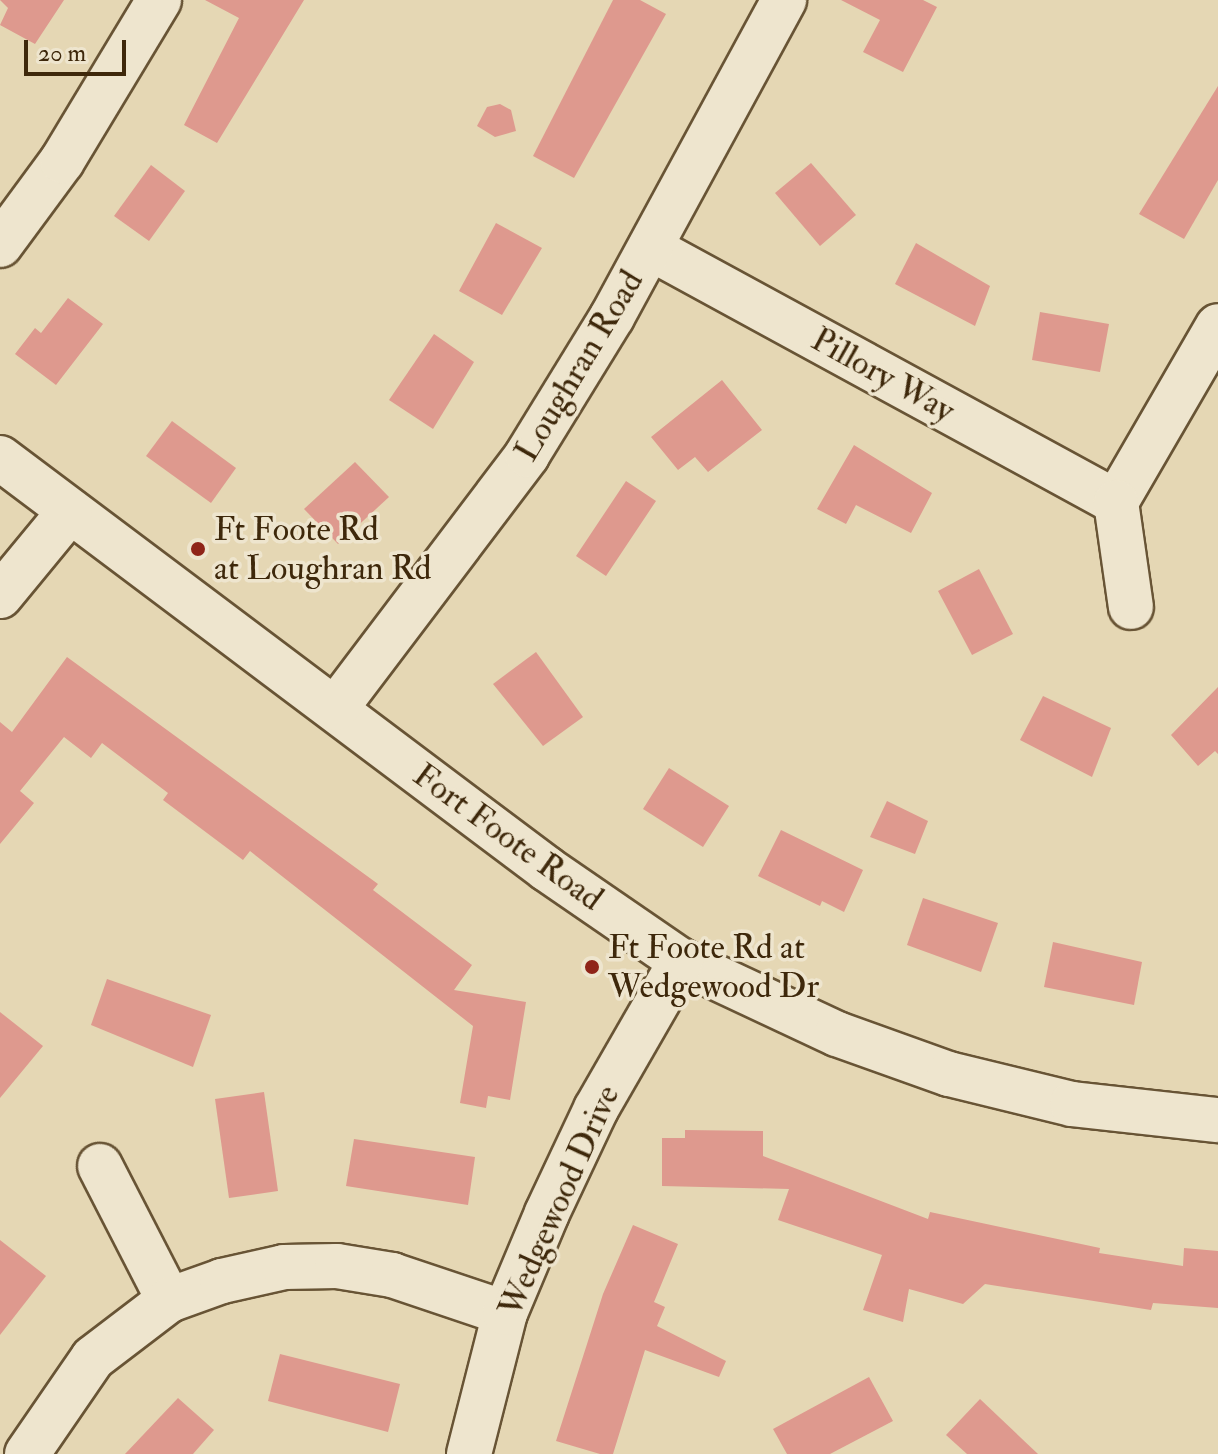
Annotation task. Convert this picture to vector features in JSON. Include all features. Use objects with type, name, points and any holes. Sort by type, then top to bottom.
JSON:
[{"type":"street","points":[[0,245],[62,161],[159,0]]},
{"type":"street","name":"Loughran Road","points":[[336,708],[527,455],[650,248],[784,0]]},
{"type":"street","name":"Pillory Way","points":[[650,248],[1116,502]]},
{"type":"street","points":[[1131,607],[1116,502],[1218,326]]},
{"type":"street","name":"Fort Foote Road","points":[[0,458],[547,869],[681,961],[837,1034],[949,1074],[1072,1104],[1218,1120]]},
{"type":"street","points":[[0,596],[70,511]]},
{"type":"street","name":"Wedgewood Drive","points":[[469,1454],[505,1313],[596,1109],[681,961]]},
{"type":"street","points":[[100,1166],[169,1300]]},
{"type":"street","points":[[27,1454],[93,1358],[169,1300],[222,1281],[284,1267],[337,1266],[392,1275],[505,1313]]},
{"type":"building","points":[[0,0],[64,0],[35,44],[0,25],[8,8]]},
{"type":"building","points":[[205,0],[304,0],[217,143],[184,125],[239,18]]},
{"type":"building","points":[[613,0],[640,0],[666,14],[574,178],[533,156]]},
{"type":"building","points":[[841,0],[923,0],[937,7],[903,72],[863,52],[880,20]]},
{"type":"building","points":[[1218,86],[1218,180],[1184,239],[1139,214]]},
{"type":"building","points":[[500,104],[511,110],[516,131],[495,137],[477,126],[487,107]]},
{"type":"building","points":[[811,163],[856,215],[820,246],[775,193]]},
{"type":"building","points":[[151,165],[185,191],[149,241],[114,216]]},
{"type":"building","points":[[496,223],[542,248],[502,315],[459,291]]},
{"type":"building","points":[[916,243],[990,286],[975,326],[895,284]]},
{"type":"building","points":[[68,298],[103,324],[56,385],[15,354],[35,328],[41,333]]},
{"type":"building","points":[[1040,312],[1109,324],[1100,372],[1032,360]]},
{"type":"building","points":[[434,334],[474,362],[433,429],[389,400]]},
{"type":"building","points":[[722,380],[762,430],[708,472],[695,457],[678,470],[651,437]]},
{"type":"building","points":[[172,421],[236,468],[211,503],[146,456]]},
{"type":"building","points":[[854,445],[932,493],[911,533],[856,505],[846,524],[817,509]]},
{"type":"building","points":[[355,462],[389,497],[338,544],[304,509]]},
{"type":"building","points":[[626,481],[656,501],[606,576],[576,556]]},
{"type":"building","points":[[979,569],[1013,634],[972,655],[938,591]]},
{"type":"building","points":[[536,652],[583,717],[543,746],[493,684]]},
{"type":"building","points":[[67,657],[378,884],[373,890],[472,965],[454,990],[526,1002],[510,1100],[488,1096],[486,1108],[460,1103],[473,1026],[250,851],[243,860],[163,800],[168,793],[102,743],[91,758],[64,737],[20,791],[34,803],[0,844],[0,722],[12,732]]},
{"type":"building","points":[[1218,687],[1218,754],[1215,751],[1198,766],[1171,735]]},
{"type":"building","points":[[1043,696],[1111,728],[1092,777],[1020,740]]},
{"type":"building","points":[[669,768],[729,806],[703,847],[643,809]]},
{"type":"building","points":[[887,801],[928,821],[915,854],[870,837]]},
{"type":"building","points":[[781,830],[863,870],[844,912],[822,901],[820,906],[758,876]]},
{"type":"building","points":[[923,898],[998,923],[981,972],[907,945]]},
{"type":"building","points":[[1053,942],[1142,962],[1134,1005],[1044,987]]},
{"type":"building","points":[[107,979],[211,1015],[193,1067],[91,1025]]},
{"type":"building","points":[[0,1012],[43,1046],[0,1098]]},
{"type":"building","points":[[264,1092],[278,1191],[229,1198],[215,1099]]},
{"type":"building","points":[[685,1130],[763,1131],[763,1156],[928,1219],[930,1212],[1100,1248],[1099,1253],[1183,1266],[1184,1248],[1218,1251],[1218,1308],[1153,1303],[1151,1310],[985,1284],[963,1304],[909,1289],[903,1322],[863,1310],[882,1255],[778,1220],[789,1189],[662,1186],[662,1138],[685,1138]]},
{"type":"building","points":[[354,1139],[475,1157],[468,1205],[346,1186]]},
{"type":"building","points":[[633,1225],[678,1244],[654,1302],[665,1307],[657,1326],[726,1361],[719,1377],[645,1350],[613,1454],[600,1454],[556,1441],[603,1294]]},
{"type":"building","points":[[0,1240],[46,1276],[0,1335]]},
{"type":"building","points":[[280,1354],[400,1384],[388,1432],[268,1401]]},
{"type":"building","points":[[869,1377],[893,1421],[830,1454],[787,1454],[773,1429]]},
{"type":"building","points":[[178,1398],[214,1430],[193,1454],[125,1454]]},
{"type":"building","points":[[980,1399],[1038,1454],[967,1454],[946,1435]]},
{"type":"place","name":"Ft Foote Rd at Loughran Rd","points":[[198,549]]},
{"type":"place","name":"Ft Foote Rd at Wedgewood Dr","points":[[592,967]]}]
